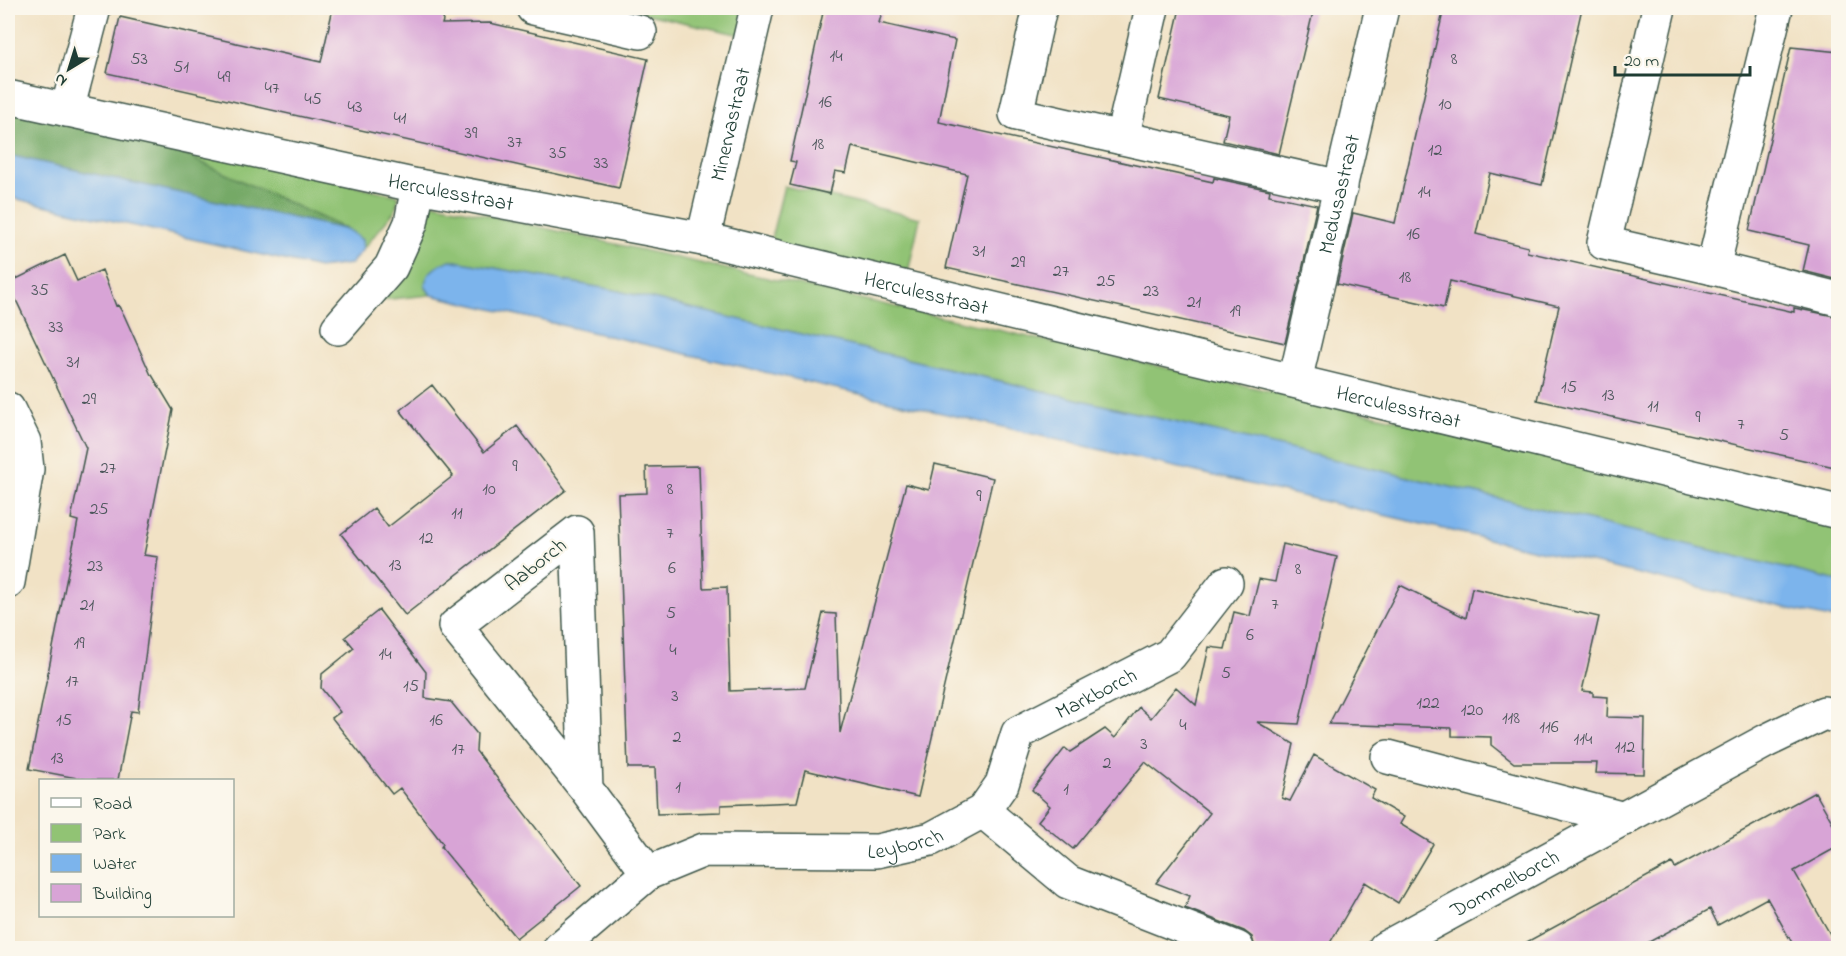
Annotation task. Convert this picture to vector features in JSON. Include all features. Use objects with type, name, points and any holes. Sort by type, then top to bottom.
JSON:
[{"type":"street","points":[[67,110],[94,8]]},
{"type":"street","points":[[533,8],[640,33]]},
{"type":"street","name":"Minervastraat","points":[[703,239],[757,8]]},
{"type":"street","points":[[1040,8],[1017,114],[1341,187]]},
{"type":"street","points":[[1122,138],[1152,8]]},
{"type":"street","name":"Medusastraat","points":[[1295,381],[1382,8]]},
{"type":"street","points":[[1659,8],[1604,243],[1839,300]]},
{"type":"street","points":[[1713,268],[1776,8]]},
{"type":"street","name":"Herculesstraat","points":[[8,97],[418,186],[703,239],[1839,512]]},
{"type":"street","points":[[338,328],[392,267],[411,223],[418,186]]},
{"type":"street","points":[[8,409],[24,442],[27,469],[8,582]]},
{"type":"street","name":"Aaborch","points":[[586,789],[577,532],[455,626],[586,789],[648,873]]},
{"type":"street","name":"Markborch","points":[[982,811],[1002,784],[1018,733],[1170,655],[1226,583]]},
{"type":"street","name":"Dommelborch","points":[[1385,948],[1766,741],[1824,713],[1839,717]]},
{"type":"street","points":[[1388,757],[1624,819]]},
{"type":"street","points":[[982,811],[1068,882],[1237,948]]},
{"type":"street","name":"Leyborch","points":[[560,948],[648,873],[704,850],[877,851],[932,839],[982,811]]},
{"type":"green space","points":[[620,8],[747,8],[741,35]]},
{"type":"green space","points":[[8,105],[137,133],[348,230],[8,155]]},
{"type":"green space","points":[[137,133],[399,196],[395,211],[363,249],[362,240],[348,230]]},
{"type":"green space","points":[[784,186],[920,218],[907,277],[770,243]]},
{"type":"green space","points":[[429,202],[1838,519],[1838,581],[1493,497],[614,290],[450,260],[425,286],[431,295],[371,301]]},
{"type":"water","points":[[8,155],[348,230],[362,240],[363,249],[351,264],[319,268],[8,197]]},
{"type":"water","points":[[450,260],[614,290],[1493,497],[1838,581],[1838,620],[431,295],[425,286],[428,276],[437,267]]},
{"type":"building","points":[[333,8],[421,8],[445,13],[442,24],[490,23],[648,59],[619,188],[107,73],[120,17],[321,62]]},
{"type":"building","points":[[824,8],[883,8],[879,23],[955,40],[939,122],[1213,182],[1214,178],[1270,190],[1269,195],[1317,205],[1285,343],[946,268],[967,174],[852,147],[846,173],[835,171],[830,194],[790,185],[796,162],[790,161]]},
{"type":"building","points":[[1180,8],[1314,8],[1279,154],[1223,141],[1229,115],[1159,99]]},
{"type":"building","points":[[1444,8],[1582,8],[1542,185],[1490,173],[1476,234],[1528,247],[1527,252],[1794,312],[1794,308],[1839,317],[1839,468],[1537,400],[1559,306],[1450,281],[1444,308],[1337,284],[1353,213],[1395,223]]},
{"type":"building","points":[[1791,47],[1839,52],[1839,280],[1803,271],[1809,245],[1749,231]]},
{"type":"building","points":[[65,255],[77,281],[102,270],[116,306],[118,305],[124,315],[151,375],[173,410],[144,555],[158,557],[138,712],[131,711],[118,779],[82,779],[29,769],[78,521],[71,519],[86,448],[8,283]]},
{"type":"building","points":[[432,385],[484,452],[517,426],[566,490],[405,615],[341,534],[374,508],[388,527],[453,476],[400,410]]},
{"type":"building","points":[[935,464],[993,478],[918,797],[805,770],[797,802],[721,805],[721,812],[657,814],[655,768],[628,768],[618,494],[647,493],[646,467],[699,466],[703,588],[727,587],[730,691],[805,688],[823,613],[836,614],[840,733],[906,484],[929,490]]},
{"type":"building","points":[[1283,544],[1337,557],[1299,724],[1257,722],[1294,744],[1282,798],[1290,801],[1314,755],[1375,790],[1371,798],[1404,817],[1400,824],[1433,844],[1398,903],[1365,882],[1327,948],[1255,948],[1252,937],[1244,931],[1185,908],[1190,896],[1156,883],[1210,813],[1145,762],[1073,849],[1038,821],[1050,806],[1032,790],[1065,748],[1070,752],[1105,729],[1115,738],[1139,707],[1151,718],[1176,687],[1196,705],[1209,647],[1225,649],[1234,612],[1250,616],[1259,579],[1275,582]]},
{"type":"building","points":[[1400,585],[1466,618],[1472,588],[1599,617],[1582,691],[1593,692],[1593,696],[1608,697],[1607,717],[1645,718],[1644,774],[1596,773],[1597,763],[1514,763],[1491,745],[1491,737],[1452,736],[1452,728],[1329,724]]},
{"type":"building","points":[[379,610],[426,672],[425,698],[451,702],[477,734],[476,751],[581,886],[516,938],[441,847],[443,844],[400,788],[392,794],[332,718],[340,712],[321,688],[322,674],[354,648],[345,637]]},
{"type":"building","points":[[1815,792],[1839,834],[1839,846],[1794,871],[1838,948],[1795,948],[1767,898],[1718,925],[1710,909],[1638,948],[1516,948],[1672,863],[1675,868]]}]
